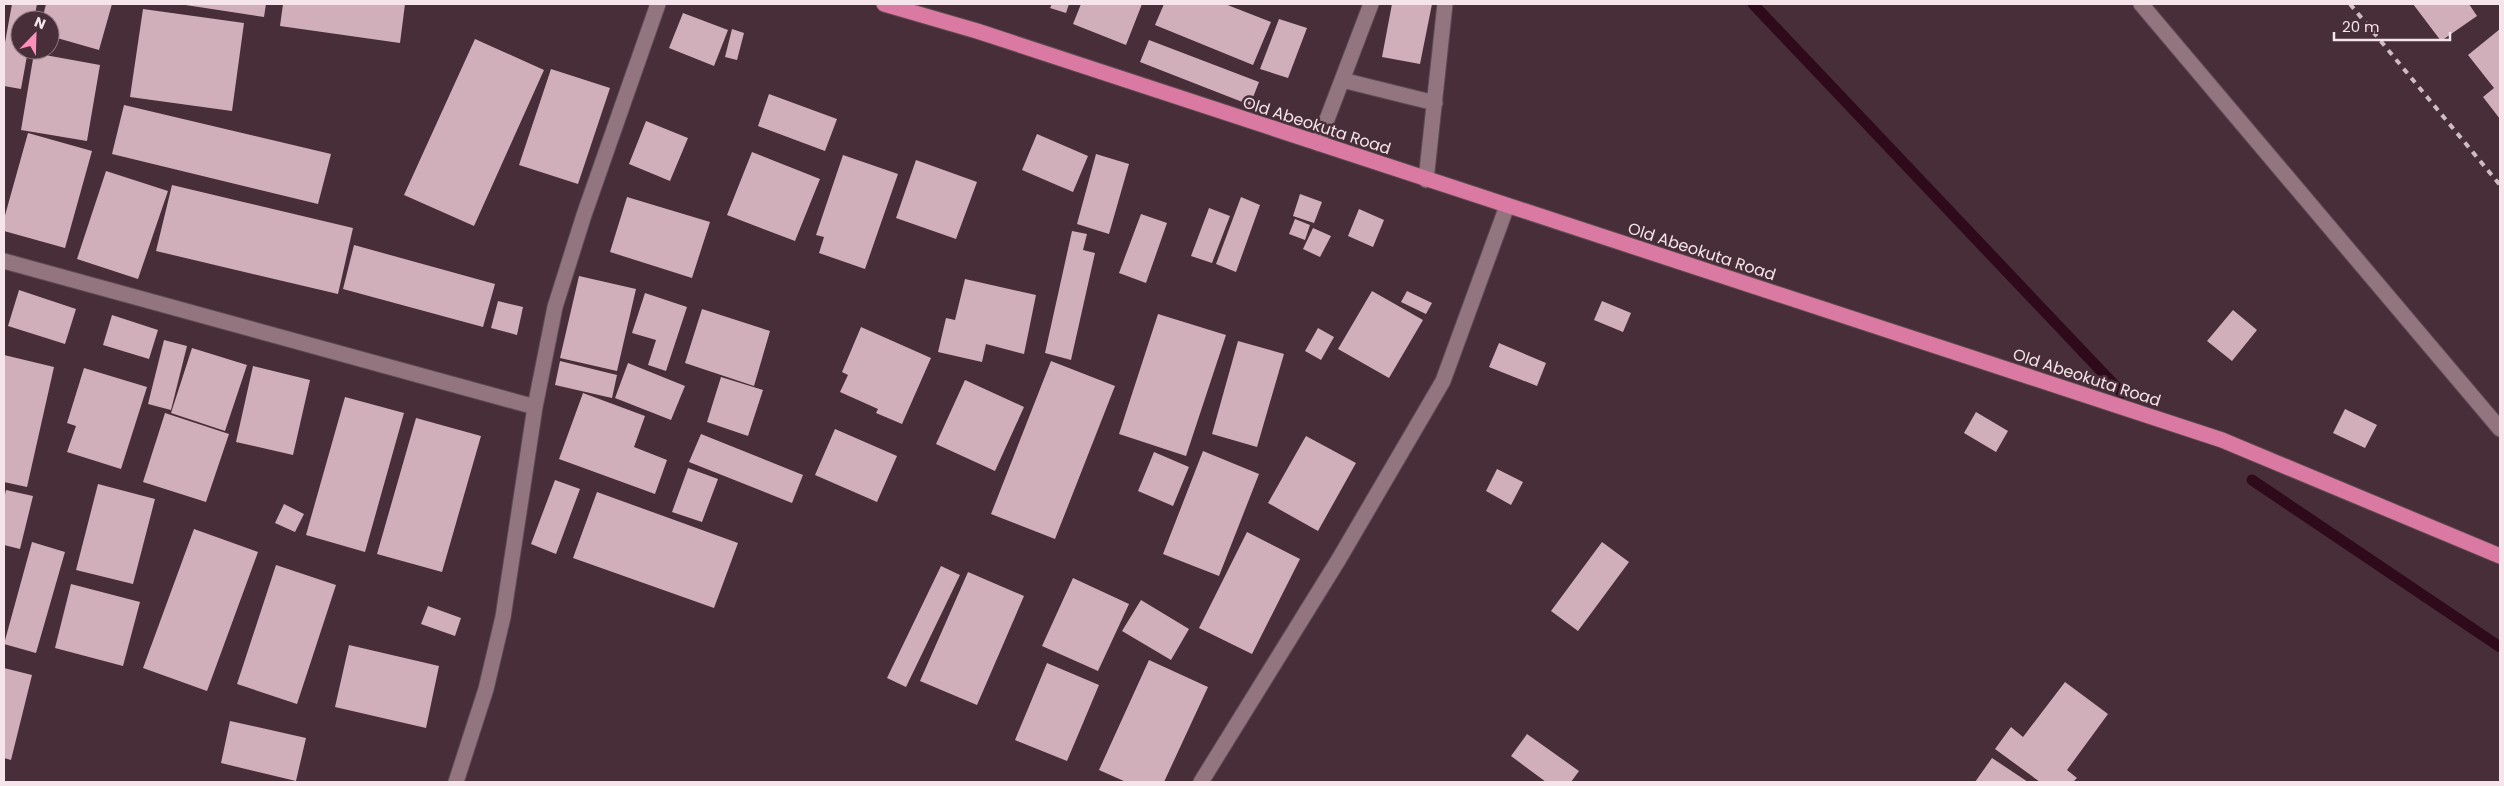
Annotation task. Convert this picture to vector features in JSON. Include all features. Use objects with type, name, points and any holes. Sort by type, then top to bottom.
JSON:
[{"type":"highway","name":"Old Abeokuta Road","points":[[884,4],[977,31],[2222,440],[2500,556]]},
{"type":"street","points":[[456,782],[486,690],[503,617],[535,407],[555,307],[584,215],[658,4]]},
{"type":"street","points":[[1318,143],[1371,4]]},
{"type":"street","points":[[1426,180],[1445,4]]},
{"type":"street","points":[[2141,4],[2500,429]]},
{"type":"street","points":[[1342,80],[1435,103]]},
{"type":"street","points":[[1200,782],[1339,559],[1443,381],[1507,206]]},
{"type":"street","points":[[4,261],[535,407]]},
{"type":"building","points":[[12,4],[37,4],[36,10],[11,10]]},
{"type":"building","points":[[46,4],[112,4],[99,50],[60,39],[60,10],[44,10]]},
{"type":"building","points":[[179,4],[266,4],[264,17]]},
{"type":"building","points":[[283,4],[405,4],[400,43],[280,26]]},
{"type":"building","points":[[1052,4],[1069,4],[1066,13],[1050,8]]},
{"type":"building","points":[[1081,4],[1142,4],[1126,45],[1073,24]]},
{"type":"building","points":[[1164,4],[1225,4],[1271,22],[1253,65],[1155,25]]},
{"type":"building","points":[[1392,4],[1432,4],[1420,64],[1382,57]]},
{"type":"building","points":[[2413,4],[2469,4],[2477,16],[2441,41]]},
{"type":"building","points":[[143,9],[244,23],[232,111],[130,97]]},
{"type":"building","points":[[683,13],[728,30],[714,66],[669,48]]},
{"type":"building","points":[[10,15],[10,60],[26,60],[21,89],[4,86],[4,48]]},
{"type":"building","points":[[1279,19],[1307,28],[1288,78],[1260,69]]},
{"type":"building","points":[[732,29],[744,33],[737,60],[725,57]]},
{"type":"building","points":[[2500,29],[2500,119],[2483,97],[2494,88],[2468,55]]},
{"type":"building","points":[[475,39],[544,70],[474,226],[404,195]]},
{"type":"building","points":[[1149,40],[1259,82],[1250,105],[1140,62]]},
{"type":"building","points":[[60,58],[100,65],[87,141],[21,130],[33,60],[60,60]]},
{"type":"building","points":[[551,69],[610,88],[578,184],[519,165]]},
{"type":"building","points":[[769,94],[837,119],[825,151],[758,126]]},
{"type":"building","points":[[124,105],[331,154],[318,204],[112,154]]},
{"type":"building","points":[[646,121],[688,138],[670,181],[629,164]]},
{"type":"building","points":[[28,133],[92,151],[65,248],[4,231],[4,219]]},
{"type":"building","points":[[1037,134],[1088,156],[1073,192],[1022,170]]},
{"type":"building","points":[[752,152],[820,179],[795,241],[727,215]]},
{"type":"building","points":[[1096,154],[1129,164],[1109,234],[1077,224]]},
{"type":"building","points":[[843,155],[898,174],[865,269],[819,253],[824,237],[816,235]]},
{"type":"building","points":[[916,160],[977,182],[956,239],[896,218]]},
{"type":"building","points":[[106,171],[168,191],[138,279],[77,259]]},
{"type":"building","points":[[172,185],[353,228],[338,294],[156,251]]},
{"type":"building","points":[[1300,194],[1322,202],[1314,223],[1293,216]]},
{"type":"building","points":[[627,197],[710,222],[692,278],[610,252]]},
{"type":"building","points":[[1241,197],[1260,205],[1236,272],[1216,264]]},
{"type":"building","points":[[1209,208],[1230,216],[1212,263],[1191,256]]},
{"type":"building","points":[[1359,209],[1384,220],[1373,247],[1348,236]]},
{"type":"building","points":[[1141,214],[1167,223],[1146,283],[1119,273]]},
{"type":"building","points":[[1295,219],[1310,225],[1305,240],[1289,234]]},
{"type":"building","points":[[1313,228],[1331,236],[1320,257],[1303,249]]},
{"type":"building","points":[[1072,231],[1087,234],[1083,250],[1095,253],[1071,360],[1045,353]]},
{"type":"building","points":[[354,245],[495,284],[483,327],[343,289]]},
{"type":"building","points":[[579,276],[636,289],[617,371],[560,358]]},
{"type":"building","points":[[965,279],[1036,295],[1024,354],[986,344],[982,362],[938,352],[946,318],[955,320]]},
{"type":"building","points":[[19,290],[76,309],[65,344],[8,326]]},
{"type":"building","points":[[1372,291],[1423,320],[1389,378],[1338,349]]},
{"type":"building","points":[[1407,291],[1432,303],[1426,314],[1401,302]]},
{"type":"building","points":[[645,293],[687,307],[666,371],[648,365],[656,340],[632,333]]},
{"type":"building","points":[[498,301],[523,307],[517,335],[491,328]]},
{"type":"building","points":[[1602,301],[1631,313],[1623,332],[1594,320]]},
{"type":"building","points":[[702,309],[770,331],[754,386],[685,363]]},
{"type":"building","points":[[2233,310],[2257,330],[2232,361],[2207,341]]},
{"type":"building","points":[[1158,314],[1226,335],[1186,456],[1119,434]]},
{"type":"building","points":[[112,315],[158,330],[149,359],[103,345]]},
{"type":"building","points":[[861,327],[931,358],[902,424],[876,413],[878,409],[840,392],[848,375],[842,372]]},
{"type":"building","points":[[1318,328],[1334,337],[1321,360],[1305,351]]},
{"type":"building","points":[[164,340],[187,346],[171,410],[148,404]]},
{"type":"building","points":[[1238,341],[1284,354],[1257,447],[1212,434]]},
{"type":"building","points":[[1499,343],[1546,363],[1537,386],[1489,367]]},
{"type":"building","points":[[192,348],[247,365],[225,431],[171,413]]},
{"type":"building","points":[[4,355],[54,367],[27,487],[4,482]]},
{"type":"building","points":[[560,361],[617,375],[612,398],[555,385]]},
{"type":"building","points":[[1051,361],[1115,386],[1055,539],[991,514]]},
{"type":"building","points":[[628,363],[685,386],[671,420],[615,398]]},
{"type":"building","points":[[253,366],[310,380],[293,455],[236,442]]},
{"type":"building","points":[[84,368],[147,387],[121,469],[67,452],[76,426],[67,423]]},
{"type":"building","points":[[721,377],[763,390],[748,436],[707,422]]},
{"type":"building","points":[[965,380],[1024,407],[995,471],[936,444]]},
{"type":"building","points":[[583,393],[645,416],[634,447],[667,460],[655,494],[559,459]]},
{"type":"building","points":[[345,397],[404,413],[365,552],[306,535]]},
{"type":"building","points":[[2345,409],[2377,425],[2365,448],[2333,433]]},
{"type":"building","points":[[1976,412],[2008,431],[1996,452],[1964,433]]},
{"type":"building","points":[[165,413],[229,434],[206,502],[143,482]]},
{"type":"building","points":[[416,418],[481,436],[442,572],[377,554]]},
{"type":"building","points":[[835,429],[897,456],[877,502],[815,475]]},
{"type":"building","points":[[701,434],[803,475],[792,503],[689,462]]},
{"type":"building","points":[[1306,436],[1356,463],[1318,531],[1268,503]]},
{"type":"building","points":[[1203,451],[1259,474],[1219,576],[1163,554]]},
{"type":"building","points":[[1154,452],[1189,467],[1173,506],[1138,491]]},
{"type":"building","points":[[688,468],[718,479],[702,522],[672,512]]},
{"type":"building","points":[[1497,469],[1523,482],[1511,505],[1486,491]]},
{"type":"building","points":[[555,480],[580,489],[556,554],[531,544]]},
{"type":"building","points":[[98,484],[155,499],[133,584],[76,570]]},
{"type":"building","points":[[6,490],[33,496],[20,549],[4,545],[4,499]]},
{"type":"building","points":[[597,492],[738,543],[714,608],[573,558]]},
{"type":"building","points":[[284,504],[304,514],[295,532],[275,523]]},
{"type":"building","points":[[194,529],[258,552],[207,691],[143,668]]},
{"type":"building","points":[[1247,532],[1300,559],[1252,654],[1199,628]]},
{"type":"building","points":[[32,542],[65,552],[36,653],[4,644]]},
{"type":"building","points":[[1602,542],[1629,562],[1578,631],[1551,611]]},
{"type":"building","points":[[276,565],[336,585],[297,704],[237,684]]},
{"type":"building","points":[[941,566],[960,575],[906,687],[887,678]]},
{"type":"building","points":[[968,572],[1024,596],[977,705],[920,681]]},
{"type":"building","points":[[1073,578],[1129,604],[1098,671],[1042,646]]},
{"type":"building","points":[[71,584],[140,602],[123,666],[55,648]]},
{"type":"building","points":[[1141,600],[1189,629],[1171,660],[1122,631]]},
{"type":"building","points":[[428,606],[461,618],[455,636],[421,624]]},
{"type":"building","points":[[349,645],[439,666],[426,728],[335,707]]},
{"type":"building","points":[[1149,660],[1208,687],[1164,782],[1126,782],[1099,770]]},
{"type":"building","points":[[1047,663],[1099,685],[1067,761],[1015,740]]},
{"type":"building","points":[[4,668],[32,675],[11,760],[4,758]]},
{"type":"building","points":[[2065,682],[2108,714],[2067,770],[2077,778],[2073,782],[2040,782],[1995,749],[2011,727],[2023,737]]},
{"type":"building","points":[[230,721],[306,738],[296,781],[221,763]]},
{"type":"building","points":[[1527,734],[1579,771],[1571,782],[1546,782],[1511,756]]},
{"type":"building","points":[[1992,758],[2028,782],[1975,782]]},
{"type":"waterway","points":[[1753,4],[2122,393]]},
{"type":"waterway","points":[[2252,480],[2500,647]]},
{"type":"railway","points":[[2350,4],[2500,185]]}]
